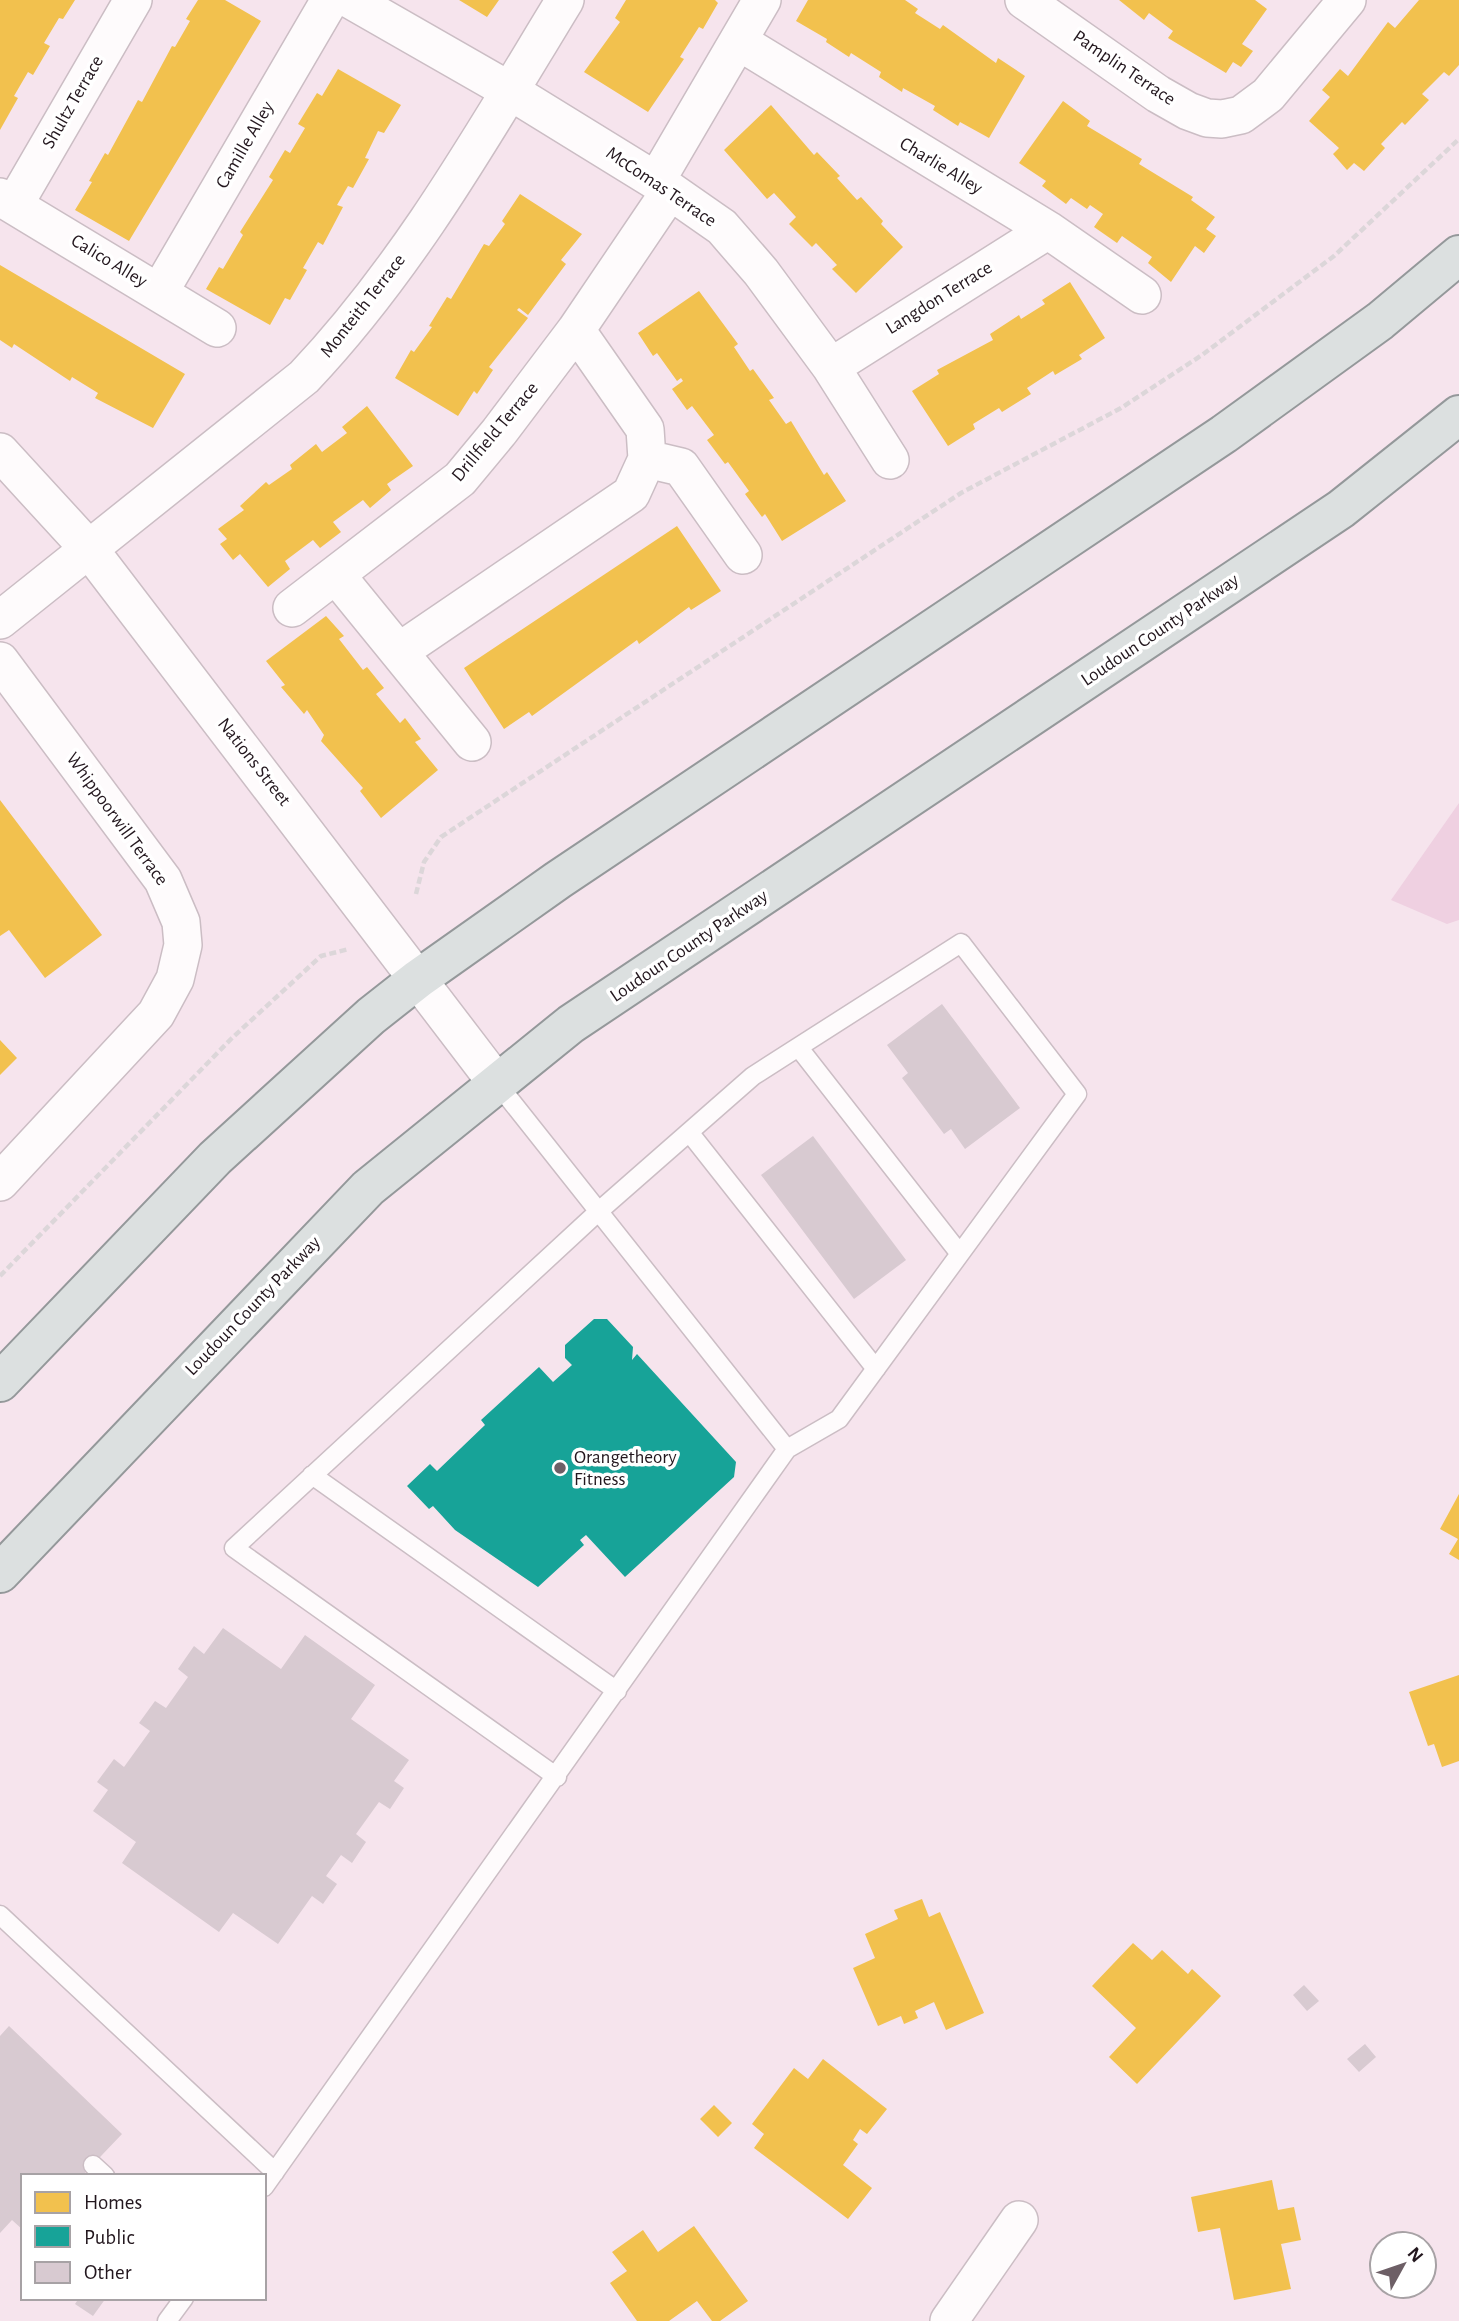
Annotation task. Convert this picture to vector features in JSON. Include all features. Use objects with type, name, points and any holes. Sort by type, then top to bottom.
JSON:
[{"type":"main road","points":[[0,1382],[215,1158],[371,1016],[418,979],[558,880],[1224,434],[1380,321],[1459,255]]},
{"type":"main road","name":"Loudoun County Parkway","points":[[0,1573],[368,1188],[496,1082],[571,1024],[1341,509],[1459,415]]},
{"type":"street","name":"Shultz Terrace","points":[[7,201],[132,0]]},
{"type":"street","name":"Monteith Terrace","points":[[0,620],[304,377],[325,355],[383,286],[510,91],[565,0]]},
{"type":"street","points":[[663,186],[762,0]]},
{"type":"street","name":"Pamplin Terrace","points":[[1024,0],[1158,94],[1188,111],[1207,118],[1222,119],[1241,115],[1268,95],[1340,2]]},
{"type":"street","name":"McComas Terrace","points":[[353,2],[510,91],[663,186],[722,227],[739,245],[831,367],[890,460]]},
{"type":"street","name":"Camille Alley","points":[[160,291],[353,2]]},
{"type":"street","name":"Charlie Alley","points":[[738,41],[1048,230],[1142,295]]},
{"type":"street","name":"Drillfield Terrace","points":[[292,608],[460,479],[576,330],[663,186]]},
{"type":"street","name":"Calico Alley","points":[[7,201],[160,291],[217,328]]},
{"type":"street","name":"Langdon Terrace","points":[[831,367],[1048,230]]},
{"type":"street","points":[[400,651],[631,494],[647,459],[645,429],[576,330]]},
{"type":"street","name":"Nations Street","points":[[0,452],[89,548],[496,1082]]},
{"type":"street","points":[[647,459],[681,467],[743,555]]},
{"type":"street","points":[[336,575],[472,742]]},
{"type":"street","name":"Whippoorwill Terrace","points":[[0,661],[163,880],[181,922],[183,944],[175,979],[156,1014],[0,1182]]},
{"type":"street","points":[[949,2321],[1019,2220]]},
{"type":"lane","points":[[269,2179],[557,1777],[788,1449],[839,1419],[1077,1094],[961,943],[753,1076],[599,1210],[234,1548],[557,1777]]},
{"type":"lane","points":[[799,1048],[960,1255]]},
{"type":"lane","points":[[496,1082],[788,1449]]},
{"type":"lane","points":[[689,1132],[876,1369]]},
{"type":"lane","points":[[312,1475],[618,1691]]},
{"type":"lane","points":[[0,1915],[264,2174]]},
{"type":"lane","points":[[167,2321],[183,2300]]},
{"type":"path","points":[[416,894],[424,862],[441,838],[961,492],[1121,408],[1202,355],[1334,256],[1459,139]]},
{"type":"path","points":[[0,1276],[232,1038],[321,956],[351,949]]},
{"type":"shaded area","points":[[1459,803],[1459,920],[1447,924],[1391,900]]},
{"type":"building: Homes","points":[[0,0],[75,0],[63,19],[59,18],[44,43],[50,46],[33,75],[28,72],[14,96],[18,98],[0,130]]},
{"type":"building: Homes","points":[[198,0],[225,0],[261,21],[129,241],[75,210],[105,153],[108,155],[138,100],[142,102],[172,46],[175,47],[190,21],[186,19]]},
{"type":"building: Homes","points":[[459,0],[499,0],[487,17]]},
{"type":"building: Homes","points":[[626,0],[715,0],[718,3],[703,29],[699,27],[680,57],[684,59],[648,112],[584,72],[620,22],[615,18]]},
{"type":"building: Homes","points":[[808,0],[905,0],[918,9],[915,13],[940,29],[943,25],[996,63],[998,58],[1025,76],[989,138],[960,122],[958,126],[933,110],[935,106],[903,88],[902,92],[879,77],[881,72],[851,53],[849,57],[826,42],[827,39],[796,21]]},
{"type":"building: Homes","points":[[1119,0],[1255,0],[1267,9],[1242,44],[1253,51],[1241,67],[1233,62],[1226,73],[1168,38],[1173,31],[1149,13],[1144,20]]},
{"type":"building: Homes","points":[[1419,0],[1459,0],[1459,65],[1449,76],[1444,72],[1422,94],[1429,100],[1405,125],[1402,122],[1381,144],[1385,148],[1364,171],[1354,163],[1347,170],[1333,154],[1339,148],[1309,121],[1330,97],[1322,90],[1340,69],[1348,76],[1388,22],[1395,28]]},
{"type":"building: Homes","points":[[338,69],[401,105],[384,133],[378,131],[365,158],[369,159],[353,188],[348,186],[337,205],[343,207],[323,245],[318,242],[303,268],[307,270],[290,300],[285,298],[270,325],[206,289],[219,267],[223,269],[243,235],[240,232],[273,180],[269,177],[285,150],[290,153],[305,128],[298,124],[317,93],[322,96]]},
{"type":"building: Homes","points":[[1063,101],[1090,121],[1087,126],[1142,159],[1139,164],[1193,197],[1191,200],[1215,217],[1206,229],[1216,236],[1204,253],[1195,246],[1171,282],[1148,263],[1152,257],[1122,236],[1117,243],[1094,227],[1103,214],[1090,205],[1087,209],[1071,198],[1066,204],[1042,186],[1046,181],[1019,163]]},
{"type":"building: Homes","points":[[771,105],[814,155],[817,152],[840,176],[837,178],[857,200],[861,197],[903,247],[856,293],[832,269],[837,265],[816,243],[812,247],[789,224],[796,217],[774,193],[767,199],[724,150]]},
{"type":"building: Homes","points":[[520,194],[582,234],[561,260],[566,264],[528,315],[519,308],[517,310],[528,318],[489,367],[493,370],[477,394],[474,391],[458,416],[395,378],[411,350],[414,352],[432,327],[429,326],[447,297],[451,299],[484,244],[489,246],[505,224],[502,221]]},
{"type":"building: Homes","points":[[0,265],[185,374],[153,428],[95,398],[98,393],[72,377],[70,381],[14,344],[12,348],[0,340]]},
{"type":"building: Homes","points":[[1070,282],[1105,338],[1079,355],[1082,359],[1055,375],[1053,371],[1027,388],[1031,394],[1002,412],[999,408],[973,424],[975,429],[948,446],[912,391],[939,374],[937,370],[993,340],[990,334],[1019,315],[1021,319],[1045,304],[1042,300]]},
{"type":"building: Homes","points":[[699,291],[738,344],[734,347],[750,371],[753,369],[774,398],[769,400],[786,424],[791,421],[824,475],[827,472],[846,501],[782,541],[765,514],[762,517],[745,494],[749,491],[728,462],[725,464],[707,440],[714,435],[692,406],[687,410],[672,389],[683,381],[681,378],[677,381],[657,353],[653,356],[638,333]]},
{"type":"building: Homes","points":[[367,406],[413,466],[387,484],[391,490],[370,508],[363,500],[333,522],[341,532],[320,548],[313,540],[285,561],[290,569],[268,587],[240,554],[233,560],[220,544],[227,539],[218,529],[244,510],[240,506],[266,482],[269,485],[292,469],[290,465],[316,444],[322,452],[347,433],[342,427]]},
{"type":"building: Homes","points":[[677,526],[721,591],[691,610],[689,607],[639,644],[637,640],[532,716],[529,712],[504,729],[464,668]]},
{"type":"building: Homes","points":[[326,616],[344,636],[339,639],[363,670],[367,667],[384,688],[376,694],[400,723],[405,718],[421,739],[415,742],[438,770],[381,818],[360,791],[363,788],[321,741],[324,735],[307,710],[304,714],[281,687],[285,685],[266,661]]},
{"type":"building: Homes","points":[[0,800],[102,935],[45,978],[9,930],[0,936]]},
{"type":"building: Homes","points":[[0,1040],[17,1058],[0,1075]]},
{"type":"building: Homes","points":[[1459,1494],[1459,1560],[1449,1554],[1458,1539],[1440,1529]]},
{"type":"building: Homes","points":[[1459,1675],[1459,1761],[1442,1767],[1434,1744],[1428,1746],[1409,1692]]},
{"type":"building: Homes","points":[[922,1899],[929,1917],[940,1912],[984,2013],[946,2030],[934,2002],[915,2011],[918,2018],[904,2024],[901,2016],[878,2026],[853,1968],[875,1958],[865,1934],[898,1919],[894,1910]]},
{"type":"building: Homes","points":[[1133,1943],[1152,1960],[1162,1950],[1188,1974],[1192,1969],[1221,1996],[1137,2084],[1109,2057],[1136,2028],[1092,1986]]},
{"type":"building: Homes","points":[[823,2059],[887,2109],[867,2134],[860,2129],[853,2140],[858,2144],[843,2165],[872,2188],[848,2219],[754,2148],[764,2134],[752,2124],[794,2068],[808,2079]]},
{"type":"building: Homes","points":[[714,2105],[732,2123],[718,2137],[700,2119]]},
{"type":"building: Homes","points":[[1272,2180],[1278,2210],[1294,2207],[1301,2240],[1281,2244],[1291,2289],[1234,2300],[1220,2228],[1198,2232],[1191,2197]]},
{"type":"building: Homes","points":[[694,2226],[748,2301],[720,2321],[712,2321],[697,2301],[669,2321],[637,2321],[610,2283],[627,2271],[612,2252],[643,2230],[658,2252]]},
{"type":"building: Public","points":[[594,1319],[607,1319],[633,1347],[632,1360],[637,1354],[736,1462],[734,1477],[625,1577],[586,1535],[580,1540],[584,1545],[538,1587],[455,1530],[433,1506],[429,1509],[407,1486],[430,1464],[437,1471],[485,1425],[481,1420],[539,1367],[553,1382],[572,1365],[565,1358],[565,1345]]},
{"type":"building: Other","points":[[942,1004],[1020,1108],[965,1149],[951,1129],[944,1134],[902,1078],[908,1073],[887,1045]]},
{"type":"building: Other","points":[[813,1136],[906,1260],[854,1299],[761,1175]]},
{"type":"building: Other","points":[[223,1628],[281,1669],[305,1635],[375,1685],[351,1719],[409,1760],[394,1781],[404,1788],[390,1809],[379,1802],[356,1834],[366,1842],[352,1863],[341,1855],[326,1876],[337,1884],[323,1904],[312,1896],[278,1944],[233,1913],[219,1932],[122,1863],[136,1842],[93,1811],[108,1790],[97,1782],[114,1759],[124,1767],[150,1731],[139,1723],[155,1701],[166,1708],[188,1677],[178,1669],[194,1646],[204,1654]]},
{"type":"building: Other","points":[[1304,1985],[1319,2001],[1307,2011],[1293,1995]]},
{"type":"building: Other","points":[[9,2026],[122,2134],[84,2174],[21,2174],[21,2228],[12,2220],[0,2233],[0,2036]]},
{"type":"building: Other","points":[[1365,2044],[1376,2057],[1359,2072],[1347,2059]]},
{"type":"building: Other","points":[[78,2300],[105,2300],[93,2316],[75,2304]]},
{"type":"place","name":"Orangetheory Fitness","points":[[560,1468]]}]
